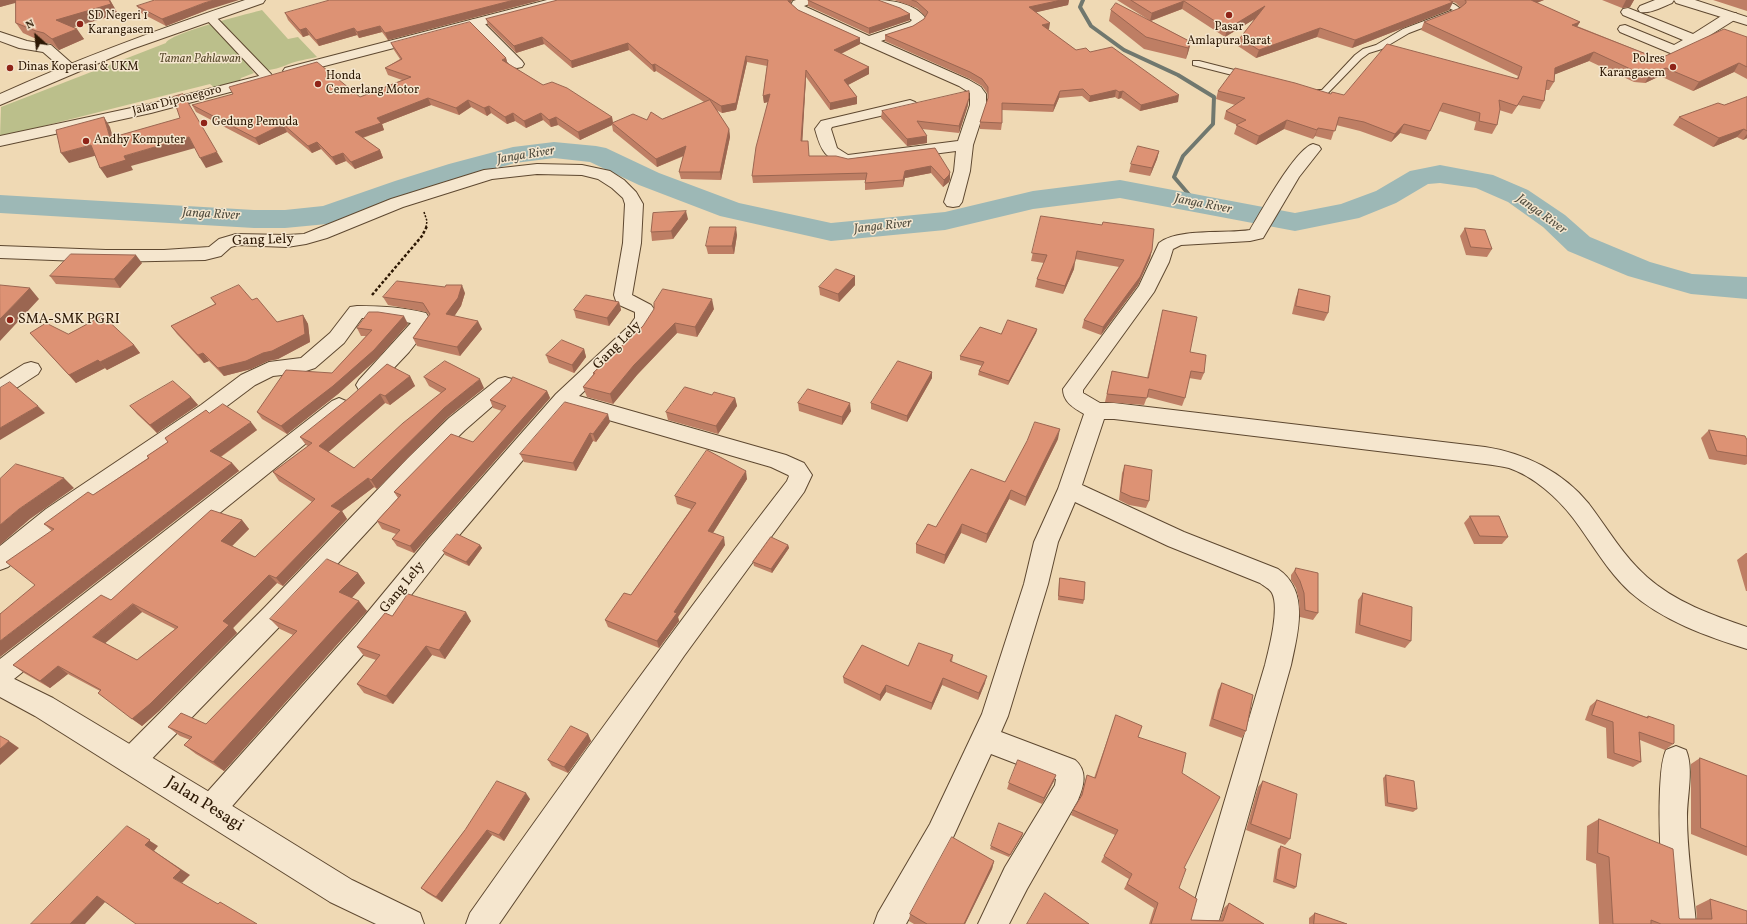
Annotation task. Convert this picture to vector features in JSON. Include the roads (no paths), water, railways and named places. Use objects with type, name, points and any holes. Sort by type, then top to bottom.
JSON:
[{"type":"street","points":[[0,100],[70,68],[209,16],[258,0]]},
{"type":"street","name":"Jalan Diponegoro","points":[[0,141],[151,108],[562,0]]},
{"type":"street","points":[[808,0],[798,4],[797,7],[804,12],[871,40],[976,90],[978,94],[978,105],[965,146],[962,171],[954,202]]},
{"type":"street","points":[[871,40],[915,24],[920,20],[902,9],[877,0]]},
{"type":"street","points":[[1645,10],[1667,0]]},
{"type":"street","points":[[1681,0],[1747,21]]},
{"type":"street","points":[[1628,12],[1694,39]]},
{"type":"street","points":[[209,16],[267,78]]},
{"type":"street","points":[[1625,30],[1675,51],[1731,16]]},
{"type":"street","points":[[476,23],[517,64]]},
{"type":"street","points":[[0,36],[24,45],[46,48],[70,68]]},
{"type":"street","points":[[956,95],[976,90]]},
{"type":"street","points":[[921,103],[827,124],[823,129],[830,153],[840,159],[848,160],[924,149],[965,146]]},
{"type":"street","points":[[1313,149],[1292,175],[1257,234],[1250,236],[1180,240],[1170,243],[1165,247],[1148,288],[1073,389],[1074,395],[1078,400],[1096,411],[1110,411],[1476,454],[1514,461],[1543,477],[1565,496],[1579,510],[1623,570],[1658,600],[1719,629],[1747,638]]},
{"type":"street","name":"Gang Lely","points":[[0,252],[164,256],[205,254],[215,252],[225,243],[236,239],[287,241],[306,239],[414,197],[490,174],[537,169],[582,170],[604,175],[618,184],[630,196],[634,204],[635,211],[623,295],[624,300],[644,309],[645,318],[637,330],[563,399],[508,460],[366,633],[211,809]]},
{"type":"street","points":[[0,560],[54,516],[208,410],[248,380],[270,369],[300,366],[308,362],[337,338],[357,312],[382,312],[420,318],[422,323],[397,354],[361,389],[270,459],[0,675]]},
{"type":"street","points":[[0,389],[31,369]]},
{"type":"street","points":[[131,761],[274,615],[416,464],[457,424],[505,384]]},
{"type":"street","points":[[481,924],[605,745],[719,586],[796,486],[801,475],[796,469],[778,462],[563,399]]},
{"type":"street","points":[[889,924],[940,834],[995,716],[1036,584],[1046,542],[1069,490],[1084,439],[1096,411]]},
{"type":"street","points":[[1069,490],[1176,539],[1269,576],[1280,585],[1285,593],[1286,629],[1280,659],[1259,724],[1203,924]]},
{"type":"street","name":"Jalan Pesagi","points":[[0,684],[44,706],[340,891],[409,924]]},
{"type":"street","points":[[985,739],[1062,766],[1070,772],[1071,776],[1068,790],[1016,878],[993,924]]},
{"type":"street","points":[[1676,759],[1673,817],[1675,862],[1681,924]]},
{"type":"lane","points":[[1299,89],[1313,93],[1324,92],[1358,57],[1366,51],[1379,47],[1406,31],[1453,13],[1457,10],[1454,6],[1436,0]]},
{"type":"lane","points":[[1196,63],[1255,78]]},
{"type":"waterway","points":[[1083,0],[1080,7],[1091,26],[1124,50],[1178,75],[1214,97],[1213,124],[1183,156],[1174,177],[1197,204]]},
{"type":"waterway","name":"Janga River","points":[[0,204],[254,219],[285,219],[327,215],[405,187],[459,170],[513,155],[554,150],[596,154],[649,179],[731,210],[831,232],[945,221],[1033,200],[1120,189],[1295,222],[1348,212],[1386,197],[1420,177],[1440,174],[1483,181],[1518,196],[1554,221],[1579,244],[1639,269],[1691,284],[1747,288]]},
{"type":"place","name":"Pasar Amlapura Barat","points":[[1229,15]]},
{"type":"place","name":"SD Negeri 1 Karangasem","points":[[80,24]]},
{"type":"place","name":"Polres Karangasem","points":[[1673,67]]},
{"type":"place","name":"Dinas Koperasi & UKM","points":[[10,68]]},
{"type":"place","name":"Honda Cemerlang Motor","points":[[318,84]]},
{"type":"place","name":"Gedung Pemuda","points":[[204,123]]},
{"type":"place","name":"Andhy Komputer","points":[[86,141]]},
{"type":"place","name":"SMA-SMK PGRI","points":[[10,320]]},
{"type":"park label","name":"Taman Pahlawan","points":[[200,60]]}]
